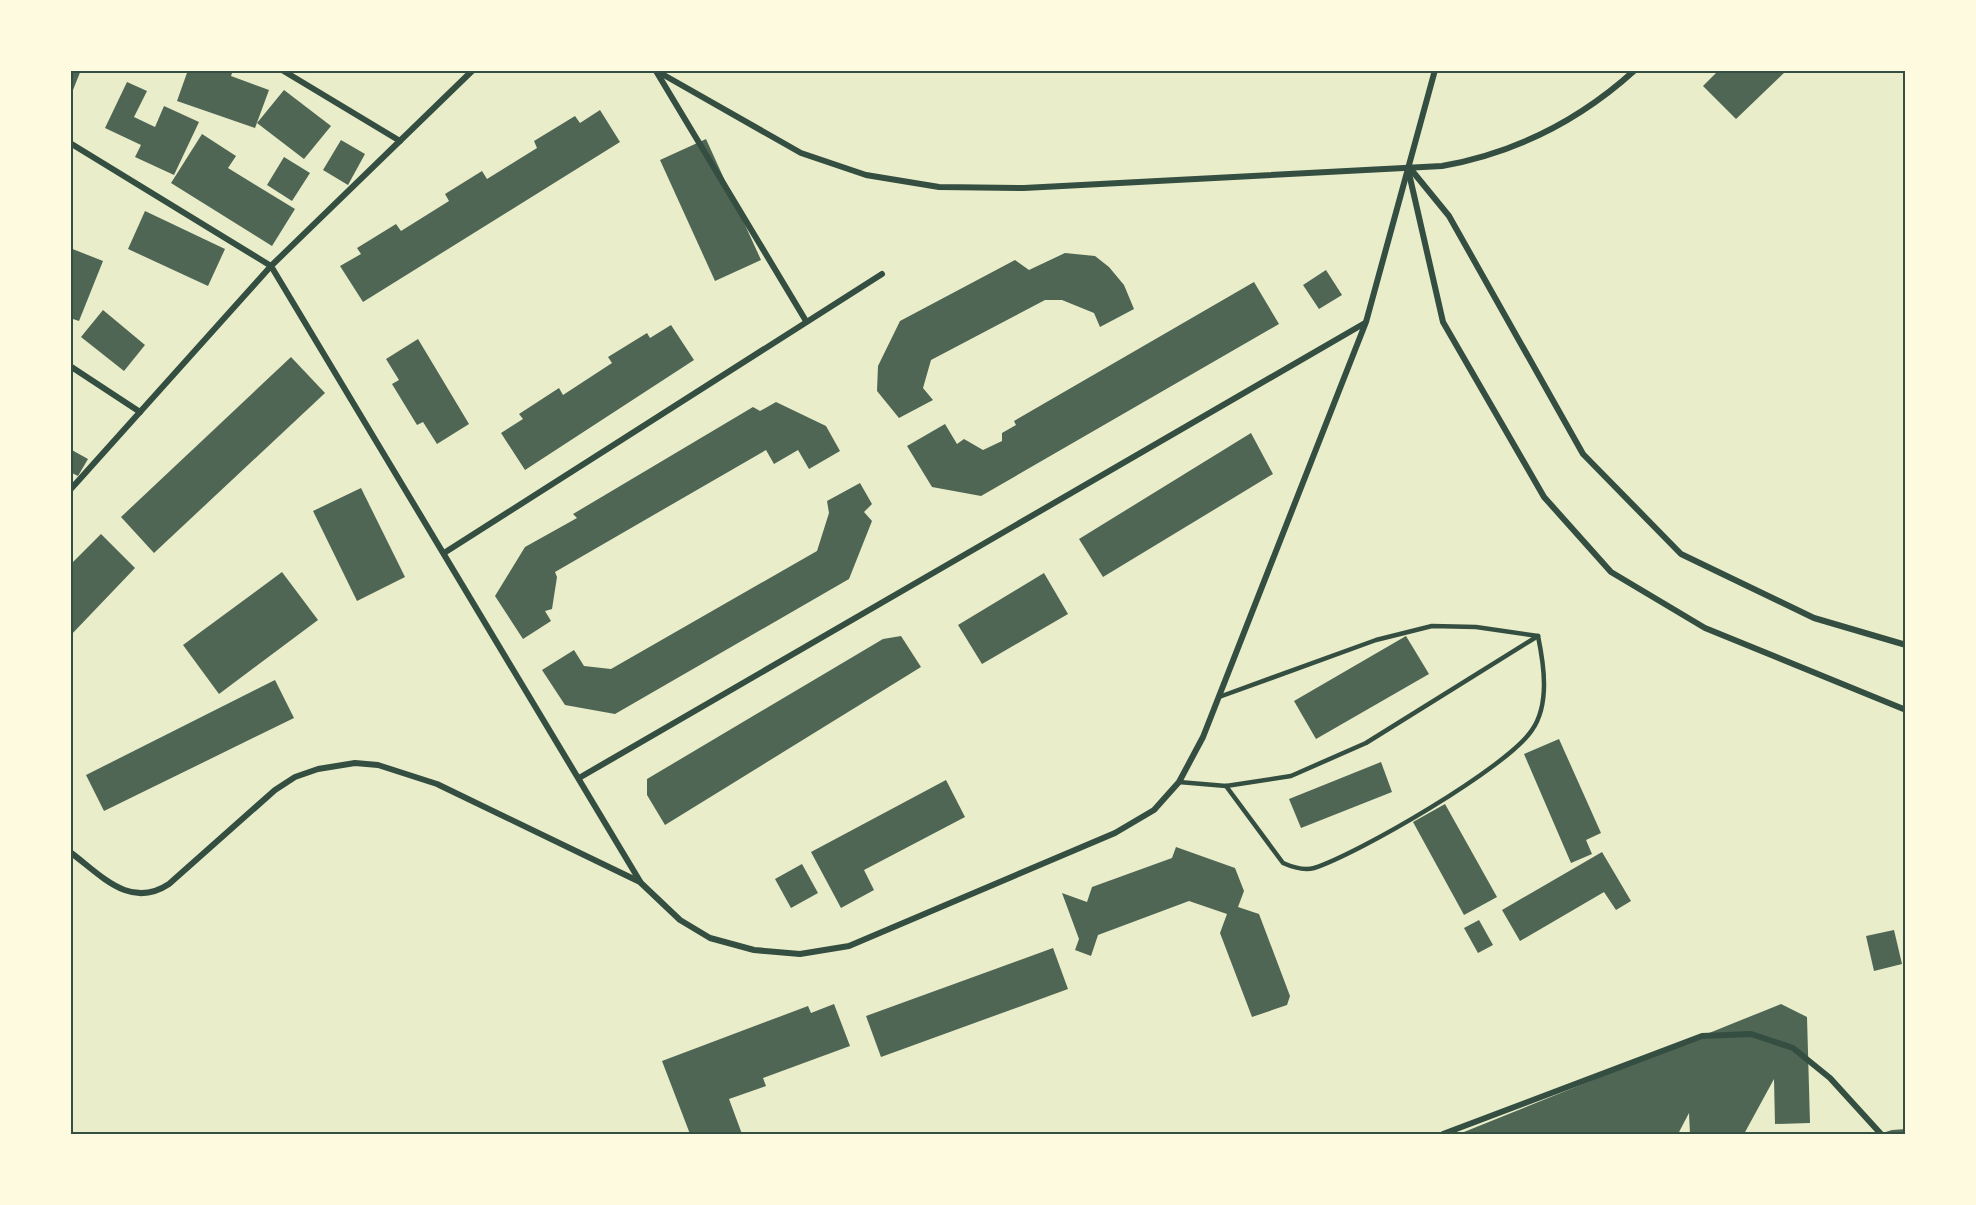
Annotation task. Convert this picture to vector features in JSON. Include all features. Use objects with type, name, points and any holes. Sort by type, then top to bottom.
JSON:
[{"type":"street","points":[[282,70],[400,141]]},
{"type":"street","points":[[70,490],[271,266],[473,70]]},
{"type":"street","points":[[70,142],[271,266],[641,883],[680,921],[710,938],[754,950],[800,954],[849,946],[1115,833],[1154,810],[1179,782],[1203,737],[1366,322],[1435,70]]},
{"type":"street","points":[[655,71],[801,153],[866,175],[939,188],[1024,188],[1407,166],[1442,166],[1469,161],[1525,142],[1568,123],[1635,70]]},
{"type":"street","points":[[655,71],[806,321]]},
{"type":"street","points":[[1407,166],[1449,216],[1582,454],[1681,554],[1814,618],[1905,645]]},
{"type":"street","points":[[1407,166],[1443,322],[1544,497],[1611,572],[1705,628],[1905,710]]},
{"type":"street","points":[[444,553],[882,274]]},
{"type":"street","points":[[579,778],[1366,322]]},
{"type":"street","points":[[70,366],[140,412]]},
{"type":"street","points":[[70,852],[118,888],[139,896],[148,895],[169,884],[285,784],[318,769],[355,763],[378,765],[437,784],[641,883]]},
{"type":"street","points":[[1443,1134],[1702,1036],[1751,1034],[1793,1048],[1830,1077],[1881,1134]]},
{"type":"lane","points":[[1219,697],[1376,640],[1432,626],[1476,627],[1538,636]]},
{"type":"lane","points":[[1226,786],[1283,863],[1296,868],[1312,869],[1356,850],[1472,781],[1521,744],[1534,728],[1542,702],[1543,662],[1538,636]]},
{"type":"lane","points":[[1179,782],[1226,786],[1291,776],[1366,743],[1538,636]]},
{"type":"building","points":[[70,70],[81,70],[71,95],[70,95]]},
{"type":"building","points":[[188,70],[233,70],[231,76],[269,90],[255,128],[177,101]]},
{"type":"building","points":[[1719,70],[1787,70],[1736,119],[1703,86]]},
{"type":"building","points":[[127,82],[147,91],[134,117],[155,127],[164,106],[199,122],[174,175],[135,157],[141,145],[105,128]]},
{"type":"building","points":[[284,90],[331,126],[304,159],[257,123]]},
{"type":"building","points":[[600,110],[620,142],[363,302],[340,266],[361,254],[357,248],[396,224],[401,231],[449,201],[445,194],[482,171],[487,179],[537,148],[534,141],[575,116],[580,123]]},
{"type":"building","points":[[202,134],[236,156],[228,168],[295,209],[272,246],[171,183]]},
{"type":"building","points":[[706,139],[761,260],[715,281],[660,160]]},
{"type":"building","points":[[341,140],[365,154],[348,185],[323,170]]},
{"type":"building","points":[[284,157],[310,173],[292,201],[267,185]]},
{"type":"building","points":[[145,211],[225,249],[208,286],[128,249]]},
{"type":"building","points":[[70,248],[103,261],[79,321],[70,318]]},
{"type":"building","points":[[1065,253],[1095,256],[1109,267],[1124,285],[1134,309],[1100,327],[1094,313],[1062,300],[1045,300],[931,360],[923,388],[933,400],[899,418],[877,391],[878,366],[900,321],[1015,260],[1029,270]]},
{"type":"building","points":[[1326,270],[1342,295],[1319,309],[1303,285]]},
{"type":"building","points":[[1254,282],[1279,324],[981,496],[932,487],[907,446],[945,424],[957,444],[964,439],[983,450],[1002,441],[1002,433],[1016,425],[1014,421]]},
{"type":"building","points":[[103,310],[145,345],[124,371],[81,337]]},
{"type":"building","points":[[671,325],[694,360],[525,470],[501,433],[523,419],[519,414],[559,388],[563,395],[612,363],[608,357],[647,333],[650,338]]},
{"type":"building","points":[[418,339],[469,424],[437,444],[423,422],[417,425],[392,384],[399,380],[386,359]]},
{"type":"building","points":[[291,357],[325,393],[154,553],[121,517]]},
{"type":"building","points":[[776,402],[826,426],[840,451],[809,469],[798,450],[774,464],[766,450],[555,572],[557,577],[552,609],[545,611],[551,621],[523,639],[495,596],[525,547],[577,518],[573,514],[753,407],[760,411]]},
{"type":"building","points":[[1251,433],[1273,474],[1103,577],[1079,539]]},
{"type":"building","points":[[70,449],[88,459],[78,476],[70,472]]},
{"type":"building","points":[[860,483],[872,504],[864,512],[872,521],[849,579],[615,714],[565,705],[542,670],[574,650],[584,666],[611,669],[817,551],[829,513],[827,501]]},
{"type":"building","points":[[361,488],[405,577],[357,601],[313,511]]},
{"type":"building","points":[[101,534],[135,568],[70,636],[70,565]]},
{"type":"building","points":[[282,572],[318,620],[219,694],[183,645]]},
{"type":"building","points":[[1044,573],[1068,614],[982,664],[958,625]]},
{"type":"building","points":[[901,636],[921,667],[665,825],[647,795],[647,779],[883,639]]},
{"type":"building","points":[[1406,636],[1429,674],[1316,739],[1294,701]]},
{"type":"building","points":[[275,680],[294,718],[104,811],[86,775]]},
{"type":"building","points":[[1559,739],[1601,833],[1586,840],[1592,854],[1571,863],[1524,754]]},
{"type":"building","points":[[1381,762],[1392,792],[1301,828],[1289,799]]},
{"type":"building","points":[[946,780],[965,817],[864,870],[874,890],[841,908],[811,852]]},
{"type":"building","points":[[1445,804],[1497,897],[1464,915],[1413,822]]},
{"type":"building","points":[[1176,847],[1235,868],[1244,891],[1238,907],[1259,914],[1290,996],[1287,1005],[1252,1017],[1220,933],[1227,914],[1189,901],[1098,935],[1091,956],[1075,950],[1079,939],[1062,893],[1087,902],[1092,887],[1172,858]]},
{"type":"building","points":[[1602,852],[1631,901],[1616,910],[1604,892],[1520,941],[1502,910]]},
{"type":"building","points":[[802,864],[818,893],[791,908],[775,879]]},
{"type":"building","points":[[1479,920],[1493,945],[1478,953],[1464,928]]},
{"type":"building","points":[[1894,930],[1902,964],[1874,971],[1866,936]]},
{"type":"building","points":[[1053,948],[1068,989],[881,1057],[866,1016]]},
{"type":"building","points":[[834,1004],[850,1046],[763,1078],[766,1086],[729,1099],[742,1134],[690,1134],[662,1061],[808,1006],[811,1013]]},
{"type":"building","points":[[1781,1004],[1807,1017],[1810,1123],[1775,1124],[1774,1079],[1744,1134],[1690,1134],[1689,1113],[1678,1134],[1459,1134]]},
{"type":"building","points":[[1906,1129],[1906,1134],[1879,1134],[1892,1130]]}]
